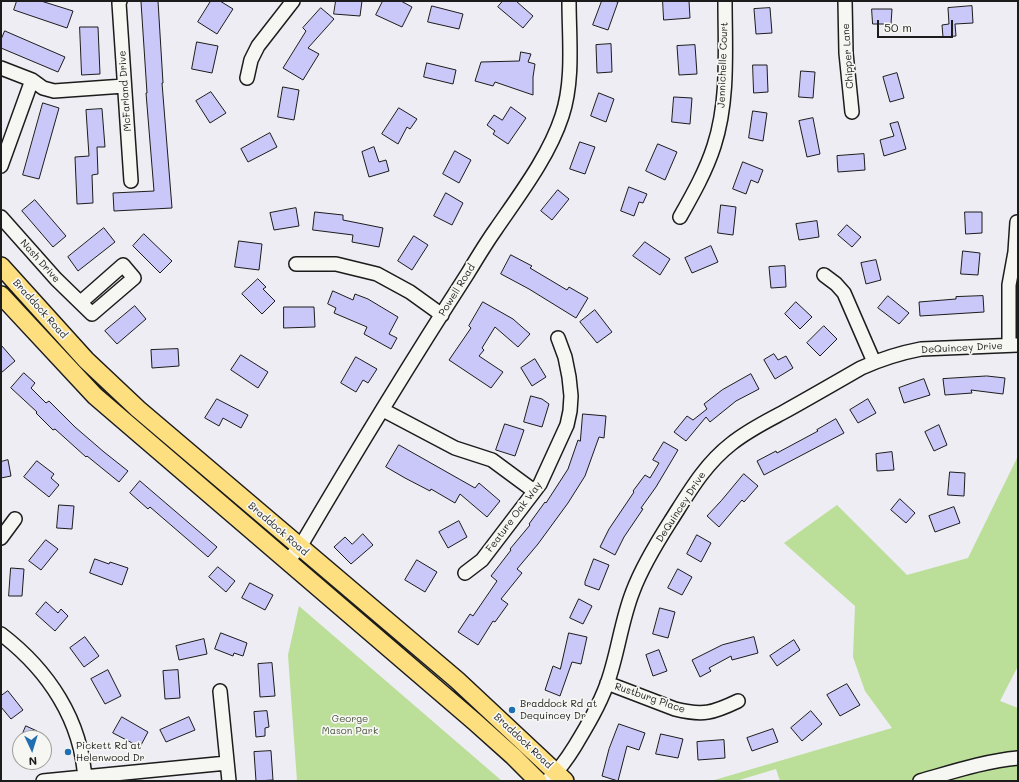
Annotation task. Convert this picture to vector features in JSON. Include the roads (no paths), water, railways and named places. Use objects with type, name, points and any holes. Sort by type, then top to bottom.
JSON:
[{"type":"main road","name":"Braddock Road","points":[[1,266],[86,360],[138,410],[457,680],[556,778]]},
{"type":"main road","name":"Braddock Road","points":[[1,295],[95,396],[475,722],[538,781]]},
{"type":"street","points":[[246,78],[251,60],[258,46],[293,1]]},
{"type":"street","name":"Powell Road","points":[[287,561],[300,547],[442,315],[496,229],[531,177],[556,132],[564,109],[569,79],[569,1]]},
{"type":"street","name":"Jennichelle Court","points":[[680,217],[708,164],[719,128],[724,91],[725,1]]},
{"type":"street","name":"Chipper Lane","points":[[845,1],[846,53],[852,112]]},
{"type":"street","name":"McFarland Drive","points":[[116,2],[131,181]]},
{"type":"street","points":[[1,68],[32,80],[43,88],[54,91],[124,86]]},
{"type":"street","points":[[1,166],[32,80]]},
{"type":"street","name":"Nash Drive","points":[[1,217],[56,279],[81,302]]},
{"type":"street","points":[[1013,345],[1009,285],[1015,252],[1017,222]]},
{"type":"street","points":[[296,264],[336,264],[377,274],[410,292],[442,315]]},
{"type":"street","points":[[824,275],[836,284],[844,293],[874,362]]},
{"type":"street","name":"Feature Oak Way","points":[[465,573],[482,560],[540,484],[560,443],[567,425],[571,396],[569,377],[558,338]]},
{"type":"street","name":"DeQuincey Drive","points":[[556,778],[584,730],[607,683],[627,607],[639,576],[655,547],[703,471],[731,444],[749,431],[874,362],[902,353],[921,349],[1013,345]]},
{"type":"street","points":[[383,410],[455,448],[492,460],[534,491]]},
{"type":"street","points":[[1,538],[15,519]]},
{"type":"street","points":[[1,634],[18,646],[50,681],[63,704],[78,742],[85,779]]},
{"type":"street","name":"Rustburg Place","points":[[607,683],[675,710],[686,712],[703,714],[709,713],[738,701]]},
{"type":"street","points":[[220,691],[228,781]]},
{"type":"street","points":[[920,781],[959,770],[1006,759],[1018,758]]},
{"type":"street","points":[[43,781],[85,779],[227,763]]},
{"type":"place","name":"Braddock Rd at Dequincey Dr","points":[[512,710]]},
{"type":"place","name":"Pickett Rd at Helenwood Dr","points":[[68,752]]},
{"type":"park label","name":"George Mason Park","points":[[350,724]]}]
